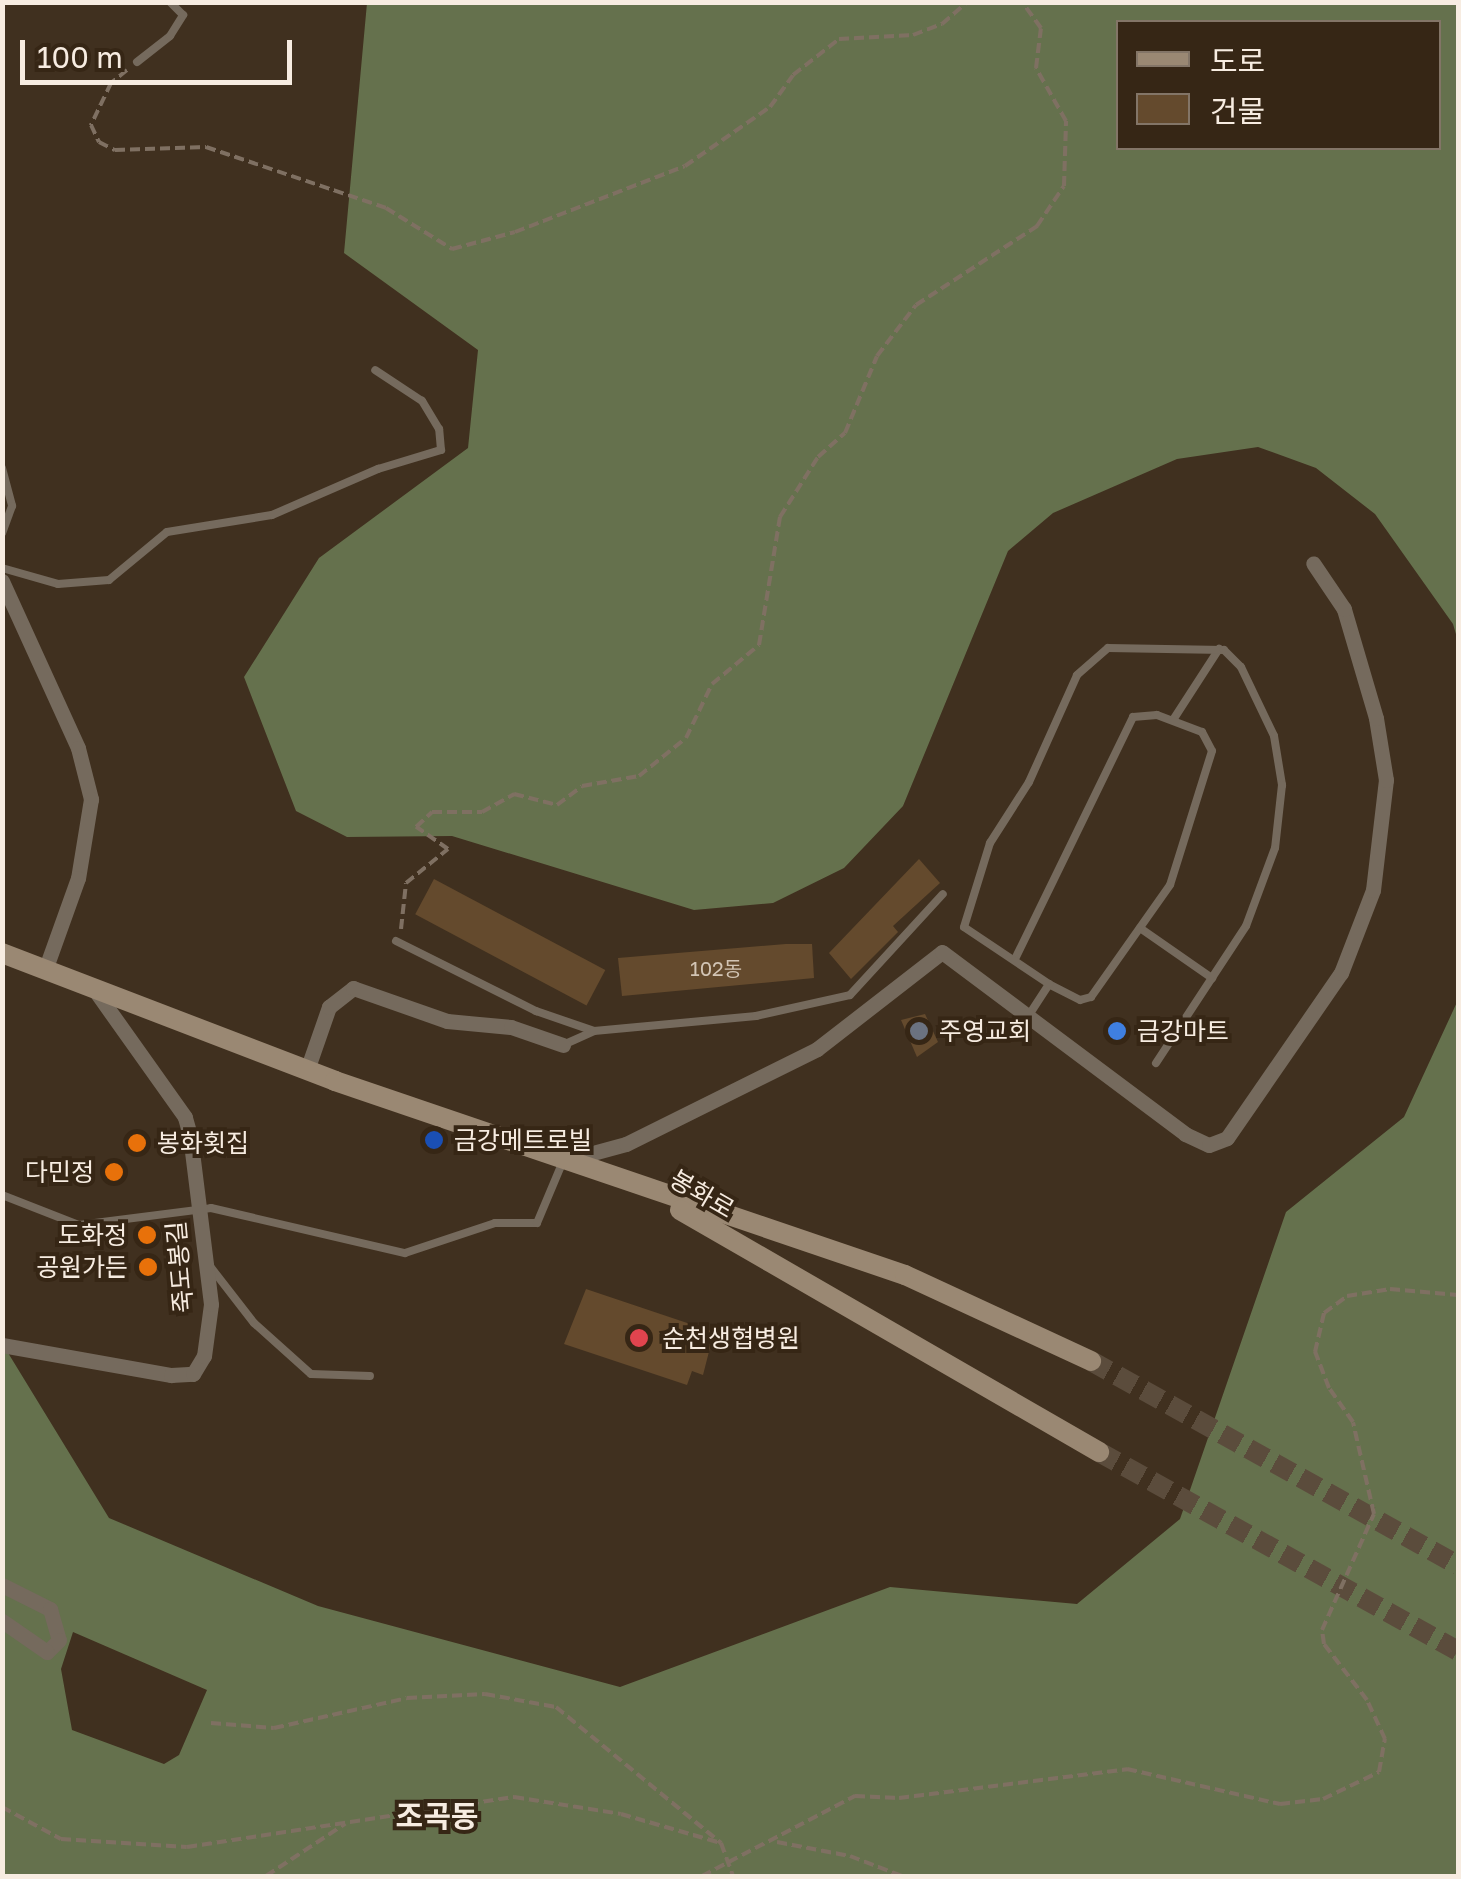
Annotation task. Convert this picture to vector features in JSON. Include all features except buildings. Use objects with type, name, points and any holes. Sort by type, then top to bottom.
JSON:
[{"type":"main road","points":[[2,954],[307,1070],[644,1189]]},
{"type":"main road","name":"봉화로","points":[[644,1189],[905,1275],[1091,1361]]},
{"type":"main road","name":"봉화로","points":[[644,1189],[1098,1452]]},
{"type":"street","points":[[563,1161],[626,1144],[817,1049],[930,956],[942,952],[1141,1104],[1209,1145],[1234,1129],[1341,973],[1373,890],[1386,780],[1352,629],[1312,563]]},
{"type":"street","points":[[2,581],[78,748],[91,799],[82,865],[45,970]]},
{"type":"street","name":"죽도봉길","points":[[2,1345],[114,1370],[193,1374],[210,1333],[200,1207],[185,1117],[94,988]]},
{"type":"street","points":[[307,1070],[329,1007],[352,988],[446,1021],[511,1027],[564,1045]]},
{"type":"street","points":[[2,1585],[50,1608],[59,1640],[47,1652],[2,1621]]},
{"type":"lane","points":[[137,62],[170,36],[183,15],[170,2]]},
{"type":"lane","points":[[2,568],[58,584],[110,580],[166,532],[272,516],[378,468],[441,450],[439,429],[422,401],[375,370]]},
{"type":"lane","points":[[2,468],[12,506],[2,533]]},
{"type":"lane","points":[[1016,957],[1124,728],[1133,717],[1173,720],[1202,732],[1212,751],[1184,854],[1140,928],[1091,997],[1080,1000],[1049,984],[1016,957],[997,954],[964,927],[990,842],[1029,782],[1076,674],[1108,648],[1219,649],[1241,667],[1260,701],[1282,785],[1267,880],[1212,978],[1156,1063]]},
{"type":"lane","points":[[1173,720],[1219,649]]},
{"type":"lane","points":[[564,1045],[594,1031],[756,1016],[850,995],[943,894]]},
{"type":"lane","points":[[1140,928],[1212,978]]},
{"type":"lane","points":[[398,942],[536,1011],[594,1031]]},
{"type":"lane","points":[[1029,1015],[1049,984]]},
{"type":"lane","points":[[2,1195],[79,1225],[200,1207],[405,1252],[495,1223],[537,1223],[563,1161]]},
{"type":"lane","points":[[206,1262],[254,1322],[311,1374],[370,1376]]},
{"type":"path","points":[[137,62],[111,83],[91,125],[99,142],[115,150],[206,147],[386,208],[452,248],[686,166],[770,106],[794,76],[839,39],[913,35],[942,24],[968,2]]},
{"type":"path","points":[[398,942],[406,883],[448,850],[416,827],[432,812],[482,812],[514,794],[556,805],[582,786],[639,776],[686,738],[712,684],[759,644],[780,518],[818,457],[845,434],[876,356],[916,305],[1017,242],[1064,186],[1066,122],[1036,68],[1041,28],[1022,2]]},
{"type":"path","points":[[702,1876],[777,1842],[808,1815],[855,1796],[899,1798],[1127,1769],[1280,1804],[1323,1799],[1379,1772],[1384,1739],[1367,1700],[1324,1644],[1322,1630],[1374,1514],[1353,1422],[1315,1352],[1324,1312],[1347,1296],[1390,1288],[1458,1295]]},
{"type":"path","points":[[211,1723],[274,1728],[407,1698],[524,1699],[556,1707],[721,1843],[733,1876]]},
{"type":"path","points":[[2,1807],[61,1839],[187,1847],[514,1797],[622,1814],[721,1843]]},
{"type":"path","points":[[266,1876],[348,1821]]},
{"type":"path","points":[[777,1842],[850,1856],[902,1876]]},
{"type":"green space","points":[[367,3],[1458,3],[1458,641],[1453,624],[1375,514],[1316,468],[1258,447],[1177,459],[1053,513],[1008,551],[903,806],[844,868],[773,903],[694,910],[452,836],[347,837],[296,811],[244,677],[319,558],[468,448],[478,350],[344,253]]},
{"type":"green space","points":[[1458,1000],[1458,1876],[3,1876],[2,1343],[109,1518],[318,1606],[620,1687],[890,1587],[1077,1604],[1180,1519],[1286,1212],[1404,1117]],"holes":[[[73,1632],[207,1690],[179,1755],[164,1764],[72,1730],[61,1669]]]},
{"type":"tunnel","points":[[1091,1361],[1458,1565]]},
{"type":"tunnel","points":[[1099,1452],[1458,1651]]},
{"type":"place","name":"주영교회","points":[[919,1031]]},
{"type":"place","name":"금강마트","points":[[1117,1031]]},
{"type":"place","name":"금강메트로빌","points":[[434,1140]]},
{"type":"place","name":"봉화횟집","points":[[137,1143]]},
{"type":"place","name":"다민정","points":[[114,1172]]},
{"type":"place","name":"도화정","points":[[147,1235]]},
{"type":"place","name":"공원가든","points":[[148,1267]]},
{"type":"place","name":"순천생협병원","points":[[639,1338]]},
{"type":"district","name":"조곡동","points":[[437,1816]]}]
